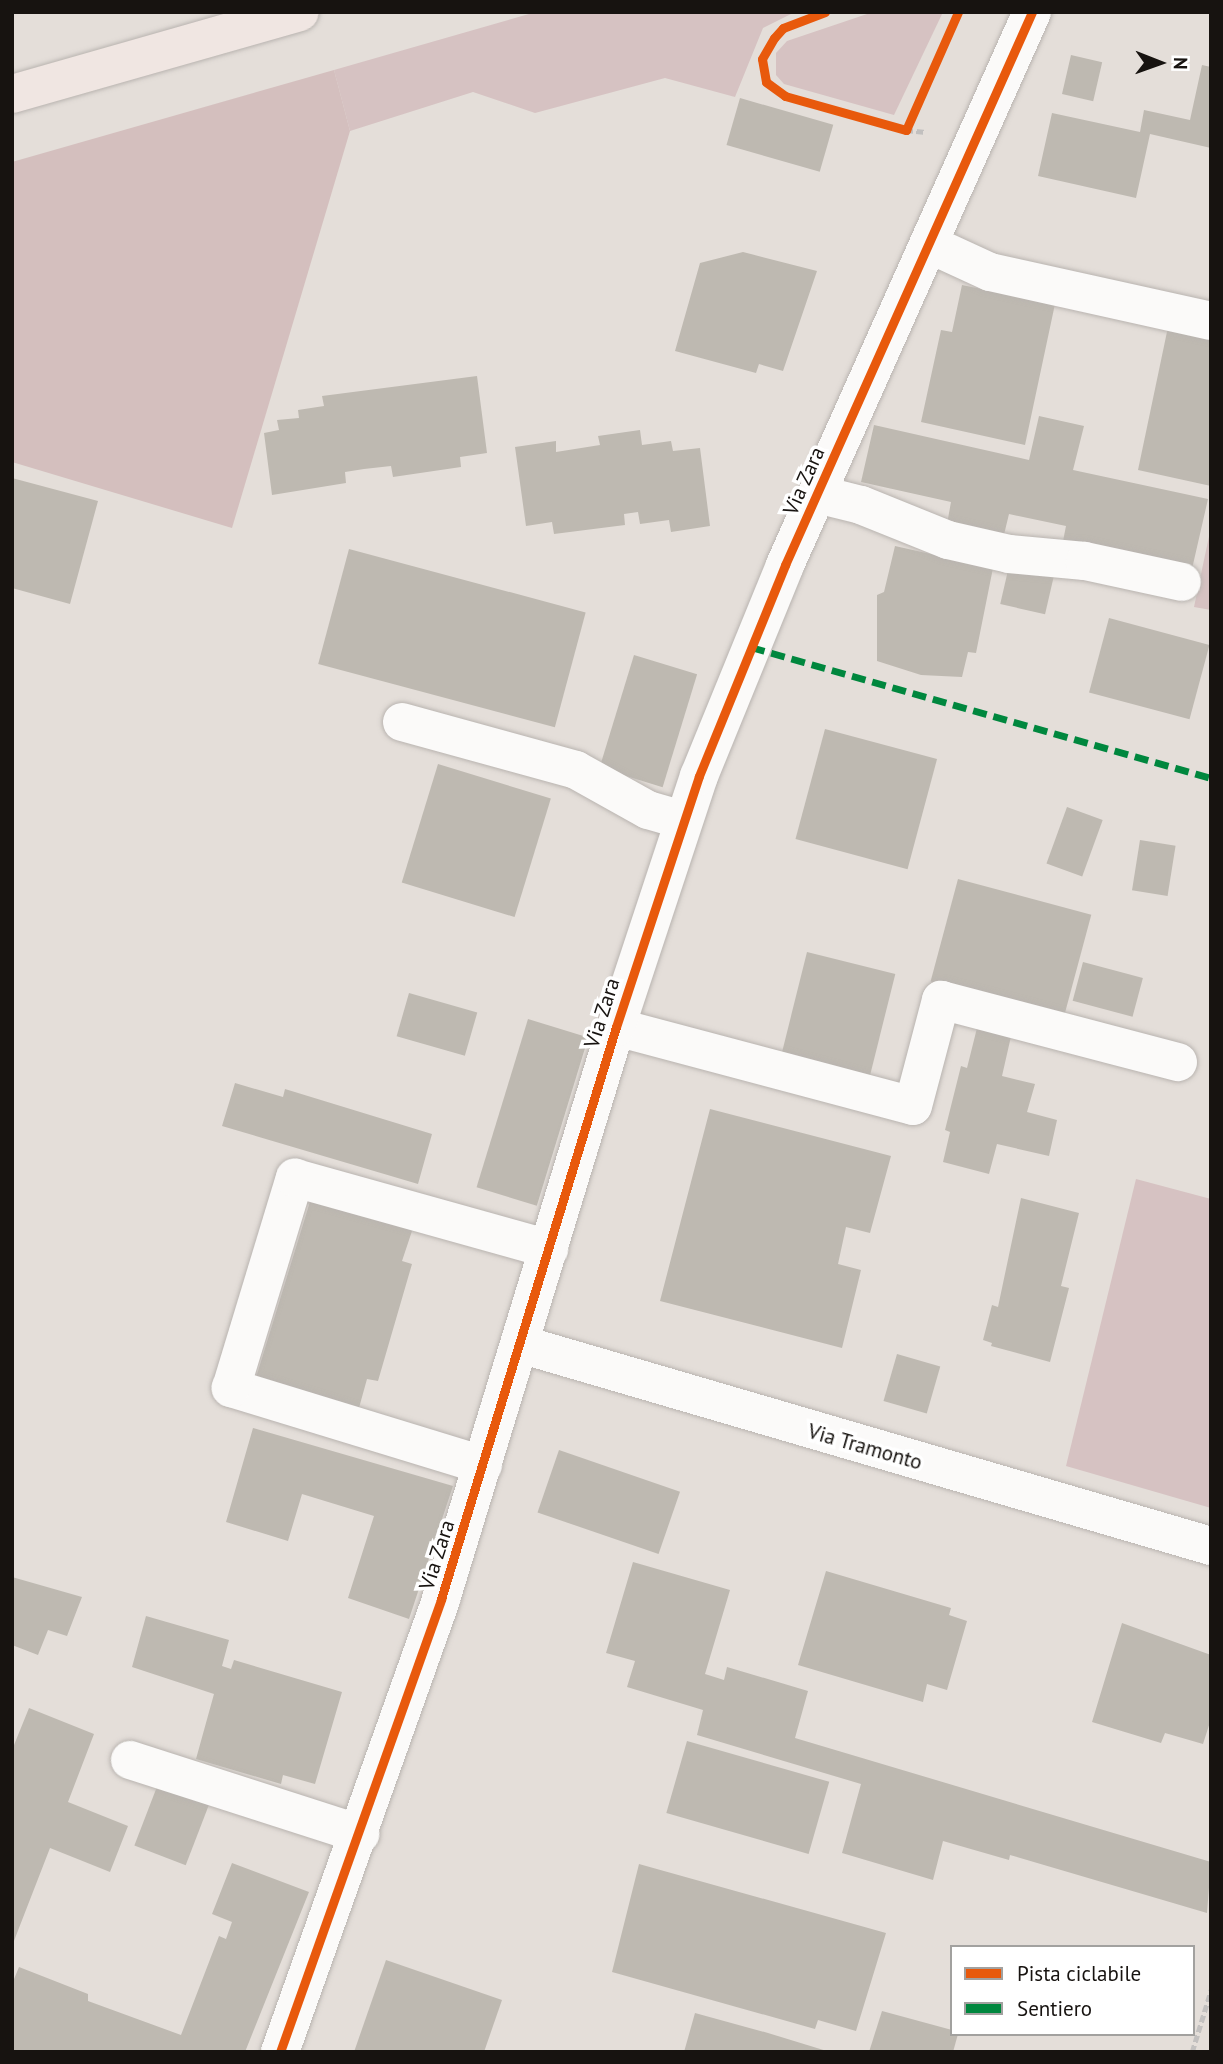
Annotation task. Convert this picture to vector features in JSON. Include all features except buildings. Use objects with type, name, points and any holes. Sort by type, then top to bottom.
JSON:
[{"type":"highway","points":[[12,94],[300,12]]},
{"type":"street","name":"Via Zara","points":[[280,2052],[360,1834],[483,1465],[616,1027],[684,820],[817,494],[1032,12]]},
{"type":"street","points":[[929,244],[990,272],[1211,321]]},
{"type":"street","points":[[817,494],[861,505],[948,540],[1009,554],[1085,561],[1182,582]]},
{"type":"street","points":[[402,722],[576,770],[648,810],[684,820]]},
{"type":"street","points":[[616,1027],[913,1106],[941,1000],[1178,1062]]},
{"type":"street","points":[[483,1465],[231,1388],[295,1178],[548,1250]]},
{"type":"street","name":"Via Tramonto","points":[[520,1345],[1211,1546]]},
{"type":"street","points":[[130,1760],[360,1834]]},
{"type":"path","points":[[912,118],[902,129],[920,134],[934,128]]},
{"type":"path","points":[[1192,2052],[1211,1990]]},
{"type":"shaded area","points":[[536,12],[795,12],[763,28],[735,97],[665,78],[535,113],[473,92],[350,131],[334,70]]},
{"type":"shaded area","points":[[873,12],[943,12],[894,115],[784,84],[776,75],[776,53],[787,41]]},
{"type":"shaded area","points":[[334,70],[350,131],[232,528],[12,462],[12,162]]},
{"type":"shaded area","points":[[1211,527],[1211,610],[1194,607]]},
{"type":"shaded area","points":[[1136,1179],[1211,1199],[1211,1508],[1066,1466]]},
{"type":"marked path","points":[[751,647],[1211,778]]},
{"type":"cycle path","points":[[825,12],[783,28],[774,38],[762,59],[766,82],[785,96],[906,130],[958,12]]},
{"type":"cycle path","points":[[280,2052],[441,1599],[616,1027],[699,776],[785,565],[1032,12]]}]
